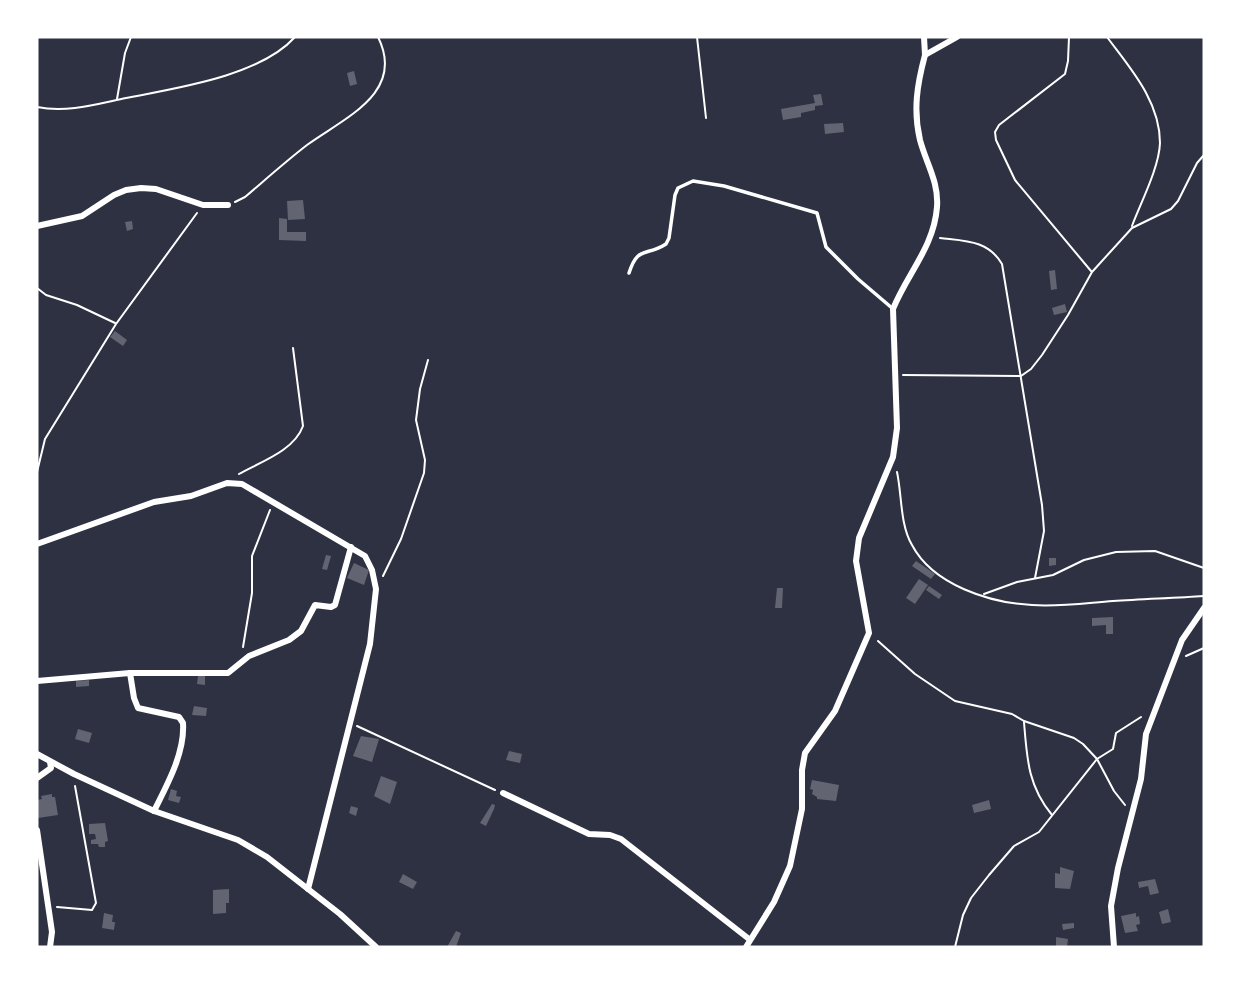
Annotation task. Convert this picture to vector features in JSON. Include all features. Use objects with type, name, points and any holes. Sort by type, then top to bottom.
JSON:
[{"type":"street","points":[[746,947],[774,902],[790,866],[802,809],[802,770],[805,754],[835,711],[869,633],[856,561],[859,538],[893,457],[897,428],[897,375],[893,309],[932,237],[937,206],[937,184],[920,141],[915,114],[916,89],[925,55],[924,37]]},
{"type":"street","points":[[925,55],[957,37]]},
{"type":"street","points":[[37,226],[82,216],[126,190],[156,190],[203,205],[228,205]]},
{"type":"street","points":[[37,544],[128,510],[154,502],[191,496],[227,483],[242,484],[365,556],[372,570],[376,589],[370,644],[308,889]]},
{"type":"street","points":[[37,681],[130,673],[228,673],[249,656],[289,640],[301,631],[315,606],[335,606],[351,547]]},
{"type":"street","points":[[1114,947],[1111,905],[1141,779],[1146,734],[1182,640],[1204,608]]},
{"type":"street","points":[[130,673],[138,708],[180,717],[183,723],[182,739],[171,776],[154,811]]},
{"type":"street","points":[[37,754],[154,811],[237,840],[267,857],[340,914],[376,947]]},
{"type":"street","points":[[37,778],[51,768],[50,762]]},
{"type":"street","points":[[503,793],[589,834],[610,835],[621,839],[681,883],[749,939]]},
{"type":"street","points":[[37,830],[52,932],[50,947]]},
{"type":"lane","points":[[629,273],[633,259],[638,254],[666,244],[675,195],[678,188],[693,181],[724,186],[817,212],[826,247],[893,309]]},
{"type":"path","points":[[116,100],[125,53],[131,37]]},
{"type":"path","points":[[37,107],[81,108],[241,70],[287,46],[295,37]]},
{"type":"path","points":[[228,205],[245,197],[308,145],[365,106],[384,77],[385,57],[378,37]]},
{"type":"path","points":[[697,37],[706,118]]},
{"type":"path","points":[[1069,37],[1065,74],[999,125],[995,132],[996,140],[1015,180],[1092,272]]},
{"type":"path","points":[[897,375],[1021,376],[1031,369],[1042,355],[1069,315],[1092,272],[1132,228],[1152,175],[1160,144],[1157,120],[1149,97],[1107,37]]},
{"type":"path","points":[[1132,228],[1171,209],[1204,155]]},
{"type":"path","points":[[37,472],[45,439],[116,324],[203,205]]},
{"type":"path","points":[[932,237],[986,247],[994,252],[1002,264],[1042,505],[1044,531],[1035,578]]},
{"type":"path","points":[[37,288],[46,295],[77,305],[116,324]]},
{"type":"path","points":[[227,483],[294,441],[303,426],[293,348]]},
{"type":"path","points":[[376,589],[401,539],[424,473],[425,460],[416,420],[420,389],[428,360]]},
{"type":"path","points":[[893,457],[907,531],[918,554],[948,581],[964,591],[1031,606],[1204,596]]},
{"type":"path","points":[[242,662],[243,638],[252,593],[252,556],[274,502]]},
{"type":"path","points":[[983,595],[1053,575],[1098,556],[1155,551],[1204,568]]},
{"type":"path","points":[[869,633],[915,674],[955,701],[1012,714],[1024,721],[1074,738],[1090,750],[1132,815]]},
{"type":"path","points":[[1172,662],[1204,649]]},
{"type":"path","points":[[956,947],[963,915],[971,898],[1014,846],[1039,832],[1054,816],[1072,789],[1097,760],[1113,749],[1116,733],[1155,710]]},
{"type":"path","points":[[1024,721],[1026,750],[1035,791],[1054,816]]},
{"type":"path","points":[[350,723],[503,793]]},
{"type":"path","points":[[48,907],[92,910],[96,903],[74,774]]},
{"type":"building","points":[[354,71],[357,84],[350,86],[347,73]]},
{"type":"building","points":[[821,94],[823,105],[801,113],[801,117],[783,120],[781,109],[815,103],[813,95]]},
{"type":"building","points":[[843,123],[844,132],[825,134],[824,124]]},
{"type":"building","points":[[303,200],[305,219],[288,220],[287,201]]},
{"type":"building","points":[[279,218],[287,219],[287,232],[306,232],[306,241],[279,240]]},
{"type":"building","points":[[132,221],[133,229],[127,231],[125,222]]},
{"type":"building","points":[[1055,270],[1057,289],[1051,290],[1049,271]]},
{"type":"building","points":[[1065,304],[1067,312],[1054,315],[1052,308]]},
{"type":"building","points":[[115,331],[127,340],[123,346],[110,337]]},
{"type":"building","points":[[326,555],[331,556],[327,570],[322,569]]},
{"type":"building","points":[[1049,558],[1056,558],[1056,565],[1049,566]]},
{"type":"building","points":[[916,561],[935,574],[931,579],[912,566]]},
{"type":"building","points":[[354,563],[369,570],[364,585],[347,578]]},
{"type":"building","points":[[919,579],[928,585],[915,604],[906,598]]},
{"type":"building","points":[[929,586],[942,595],[939,599],[926,590]]},
{"type":"building","points":[[777,588],[783,588],[782,608],[775,608]]},
{"type":"building","points":[[1113,617],[1113,634],[1106,634],[1106,625],[1092,626],[1092,618]]},
{"type":"building","points":[[198,676],[205,676],[205,685],[197,684]]},
{"type":"building","points":[[89,680],[89,686],[76,687],[76,681]]},
{"type":"building","points":[[194,706],[207,708],[206,716],[192,715]]},
{"type":"building","points":[[78,729],[92,733],[89,743],[75,739]]},
{"type":"building","points":[[361,736],[379,739],[372,762],[353,756]]},
{"type":"building","points":[[509,751],[522,754],[520,763],[506,760]]},
{"type":"building","points":[[381,776],[397,782],[390,804],[374,796]]},
{"type":"building","points":[[812,780],[839,785],[836,801],[817,799],[810,789]]},
{"type":"building","points":[[171,789],[177,791],[176,796],[181,797],[179,803],[168,800]]},
{"type":"building","points":[[52,794],[58,815],[38,818],[37,800],[42,799],[41,796]]},
{"type":"building","points":[[989,800],[991,809],[974,813],[972,805]]},
{"type":"building","points":[[492,804],[495,805],[494,809],[486,826],[480,823]]},
{"type":"building","points":[[351,806],[358,808],[356,816],[349,813]]},
{"type":"building","points":[[105,823],[108,841],[105,842],[105,847],[91,844],[91,840],[96,839],[95,834],[89,834],[89,824]]},
{"type":"building","points":[[1060,867],[1074,871],[1070,889],[1055,888],[1055,873],[1060,874]]},
{"type":"building","points":[[403,874],[417,882],[413,889],[399,882]]},
{"type":"building","points":[[1155,879],[1159,893],[1150,895],[1148,886],[1139,888],[1138,882]]},
{"type":"building","points":[[229,889],[226,913],[213,914],[213,890]]},
{"type":"building","points":[[1168,909],[1171,922],[1162,924],[1159,912]]},
{"type":"building","points":[[104,913],[113,915],[114,930],[102,928]]},
{"type":"building","points":[[1136,913],[1140,924],[1136,925],[1138,931],[1125,933],[1121,916]]},
{"type":"building","points":[[1074,923],[1074,928],[1063,930],[1062,924]]},
{"type":"building","points":[[456,931],[461,933],[456,947],[447,947]]},
{"type":"building","points":[[1056,937],[1068,939],[1067,947],[1056,947]]}]
